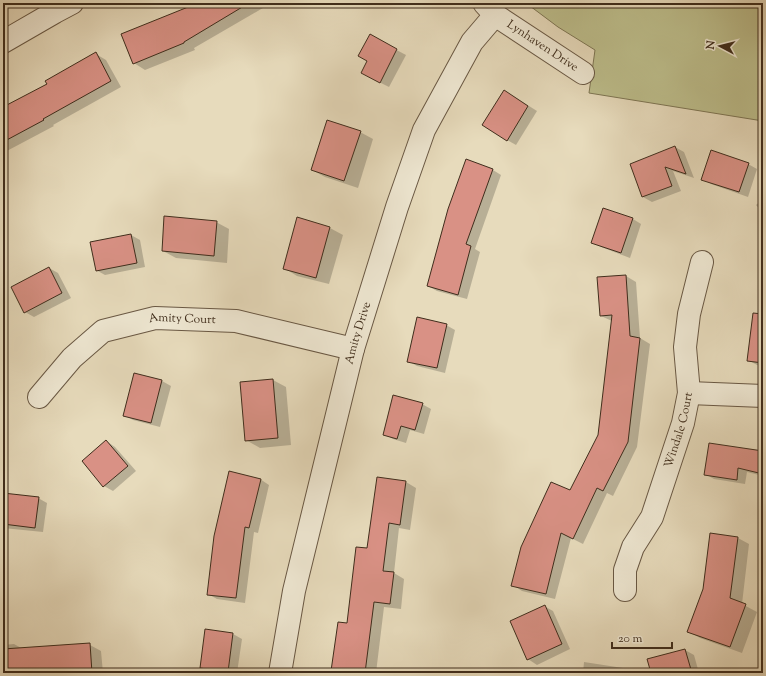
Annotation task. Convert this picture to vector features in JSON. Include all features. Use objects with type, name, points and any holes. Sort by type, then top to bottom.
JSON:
[{"type":"street","points":[[3,42],[72,3]]},
{"type":"street","name":"Lynhaven Drive","points":[[490,9],[583,73]]},
{"type":"street","name":"Amity Drive","points":[[280,673],[294,591],[353,349],[397,207],[424,130],[490,9]]},
{"type":"street","name":"Windale Court","points":[[625,590],[625,570],[633,547],[652,516],[683,424],[689,393],[685,347],[688,314],[702,262]]},
{"type":"street","name":"Amity Court","points":[[39,397],[72,358],[103,332],[155,318],[236,321],[353,349]]},
{"type":"street","points":[[689,393],[763,396]]},
{"type":"green space","points":[[526,3],[763,3],[763,121],[589,93],[595,50],[558,27]]},
{"type":"building","points":[[198,3],[249,3],[184,43],[133,64],[121,34]]},
{"type":"building","points":[[370,34],[397,49],[380,83],[361,73],[367,61],[358,56]]},
{"type":"building","points":[[96,52],[111,81],[3,142],[3,107],[47,84],[45,81]]},
{"type":"building","points":[[504,90],[528,106],[507,141],[482,125]]},
{"type":"building","points":[[327,120],[361,131],[344,181],[311,170]]},
{"type":"building","points":[[675,146],[686,174],[665,167],[672,186],[642,197],[630,164]]},
{"type":"building","points":[[711,150],[749,163],[739,192],[701,180]]},
{"type":"building","points":[[466,159],[493,169],[466,244],[471,246],[458,295],[427,286],[448,209]]},
{"type":"building","points":[[603,208],[633,218],[621,253],[591,243]]},
{"type":"building","points":[[164,216],[217,221],[214,256],[162,251]]},
{"type":"building","points":[[297,217],[330,227],[316,278],[283,269]]},
{"type":"building","points":[[131,234],[137,263],[96,271],[90,242]]},
{"type":"building","points":[[49,267],[62,293],[24,313],[11,287]]},
{"type":"building","points":[[626,275],[630,336],[640,338],[628,442],[603,491],[597,488],[573,539],[561,533],[546,594],[511,586],[521,547],[551,482],[570,490],[598,435],[612,315],[600,316],[597,277]]},
{"type":"building","points":[[753,313],[763,314],[763,363],[747,361]]},
{"type":"building","points":[[417,317],[447,324],[437,368],[407,362]]},
{"type":"building","points":[[134,373],[162,380],[151,423],[123,416]]},
{"type":"building","points":[[273,379],[278,438],[245,441],[240,382]]},
{"type":"building","points":[[393,395],[423,403],[415,430],[401,426],[397,439],[383,435]]},
{"type":"building","points":[[106,440],[128,466],[103,487],[82,461]]},
{"type":"building","points":[[709,443],[763,451],[763,474],[738,468],[737,480],[704,475]]},
{"type":"building","points":[[229,471],[261,479],[249,528],[245,527],[236,598],[207,595],[214,536]]},
{"type":"building","points":[[377,477],[406,481],[400,525],[389,523],[383,571],[394,572],[390,604],[374,602],[365,673],[331,671],[338,622],[347,623],[356,547],[367,548]]},
{"type":"building","points":[[3,493],[39,497],[35,528],[3,524]]},
{"type":"building","points":[[710,533],[738,537],[730,598],[746,604],[730,647],[687,632],[703,589]]},
{"type":"building","points":[[545,605],[562,644],[527,660],[510,621]]},
{"type":"building","points":[[205,629],[233,633],[228,672],[200,668]]},
{"type":"building","points":[[90,643],[92,673],[3,673],[3,649]]},
{"type":"building","points":[[685,649],[692,673],[651,673],[647,659]]},
{"type":"waterway","points":[[759,3],[763,7]]}]
